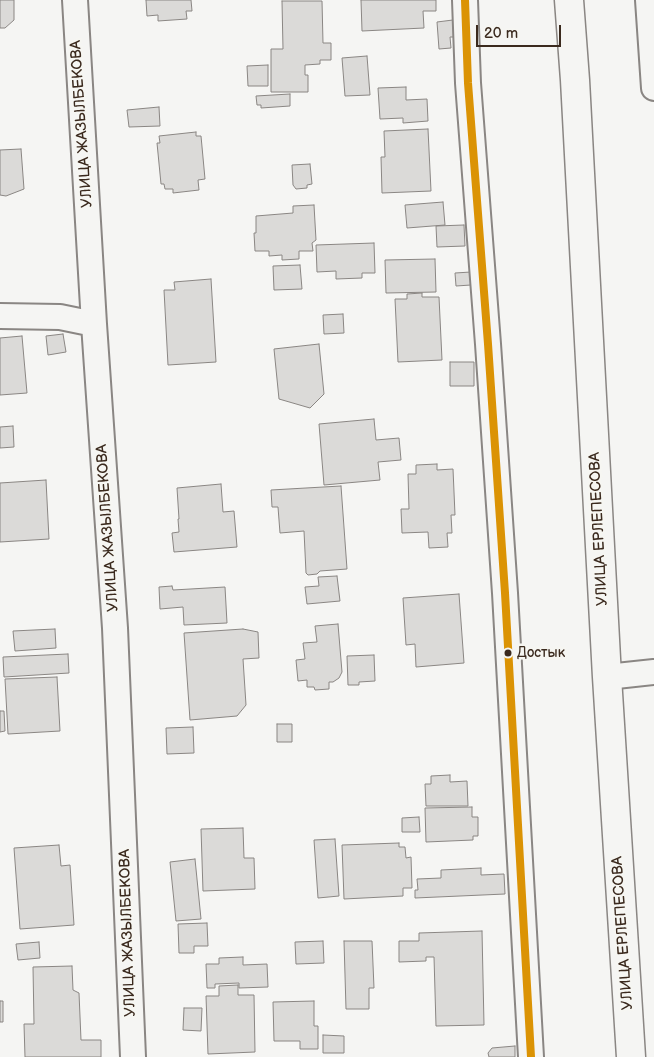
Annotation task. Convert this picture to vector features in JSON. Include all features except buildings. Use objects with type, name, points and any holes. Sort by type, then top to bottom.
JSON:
[{"type":"main road","name":"УЛИЦА ЕРЛЕПЕСОВА","points":[[569,0],[630,1057]]},
{"type":"street","name":"УЛИЦА ЖАЗЫЛБЕКОВА","points":[[75,0],[94,324],[115,628],[133,1057]]},
{"type":"street","points":[[465,0],[468,83],[505,593],[531,1057]]},
{"type":"street","points":[[648,0],[654,74]]},
{"type":"street","points":[[0,316],[60,317],[94,324]]},
{"type":"street","points":[[607,676],[654,672]]},
{"type":"transit line","points":[[465,0],[468,83],[505,593],[531,1057]]},
{"type":"place","name":"Достык","points":[[508,653]]}]
